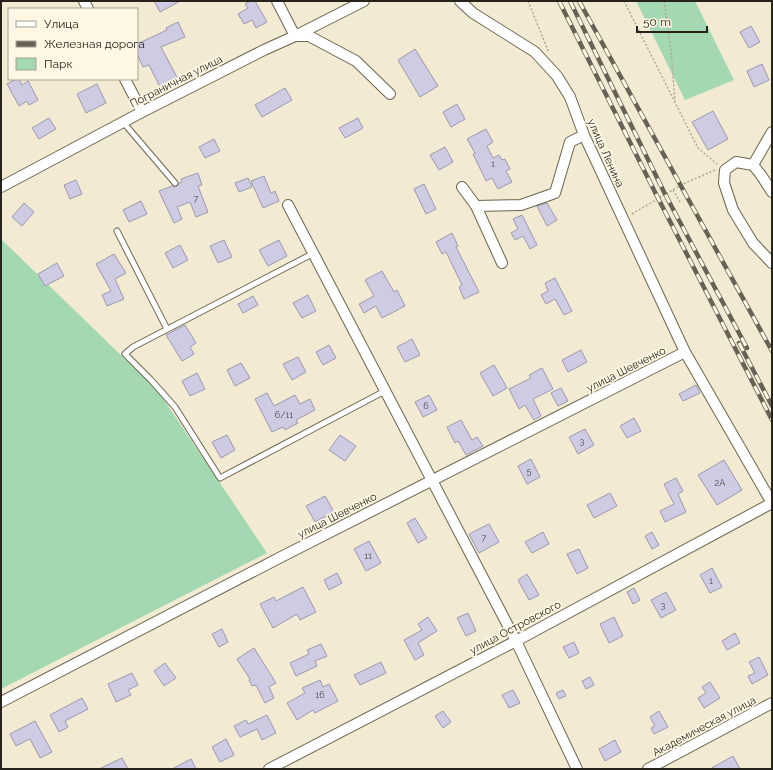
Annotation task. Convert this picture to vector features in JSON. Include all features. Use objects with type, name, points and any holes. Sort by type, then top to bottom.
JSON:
[{"type":"street","points":[[277,1],[295,36],[309,36],[356,61],[390,94]]},
{"type":"street","name":"Пограничная улица","points":[[1,187],[142,112],[364,1]]},
{"type":"street","name":"улица Ленина","points":[[460,1],[473,13],[535,52],[557,76],[570,97],[584,135],[685,352],[772,503]]},
{"type":"street","points":[[126,80],[142,112]]},
{"type":"street","points":[[753,166],[772,132]]},
{"type":"street","points":[[476,206],[520,206],[556,193],[570,142],[584,135]]},
{"type":"street","points":[[772,192],[761,174],[753,166],[736,162],[725,170],[724,183],[733,210],[753,243],[772,262]]},
{"type":"street","points":[[462,187],[476,206],[502,263]]},
{"type":"street","points":[[288,205],[516,641],[577,769]]},
{"type":"street","name":"улица Шевченко","points":[[1,702],[283,556],[685,352]]},
{"type":"street","name":"улица Островского","points":[[269,769],[516,641],[772,503]]},
{"type":"street","name":"Академическая улица","points":[[648,769],[772,704]]},
{"type":"lane","points":[[123,122],[174,183]]},
{"type":"lane","points":[[117,231],[167,329]]},
{"type":"lane","points":[[314,253],[133,347],[125,354],[175,407],[220,478],[383,392]]},
{"type":"path","points":[[528,1],[550,57]]},
{"type":"path","points":[[624,1],[698,148],[725,170]]},
{"type":"path","points":[[664,1],[671,50],[675,103]]},
{"type":"path","points":[[622,219],[673,190],[713,170],[725,170]]},
{"type":"path","points":[[673,190],[680,202]]},
{"type":"green space","points":[[636,1],[695,1],[734,80],[685,100]]},
{"type":"green space","points":[[1,239],[158,391],[267,553],[1,689]]},
{"type":"building","points":[[154,1],[180,1],[160,12]]},
{"type":"building","points":[[250,1],[255,1],[267,22],[256,28],[252,20],[244,24],[238,14],[248,8],[245,4]]},
{"type":"building","points":[[178,22],[185,37],[161,47],[178,79],[160,87],[149,65],[143,67],[138,56],[138,44],[167,30],[166,28]]},
{"type":"building","points":[[751,26],[760,42],[749,48],[740,32]]},
{"type":"building","points":[[415,49],[438,86],[420,97],[398,60]]},
{"type":"building","points":[[762,64],[769,80],[754,87],[747,71]]},
{"type":"building","points":[[14,80],[20,80],[22,85],[28,81],[38,100],[29,105],[27,101],[19,106],[7,84]]},
{"type":"building","points":[[97,84],[106,103],[86,113],[77,94]]},
{"type":"building","points":[[285,88],[292,100],[262,117],[255,105]]},
{"type":"building","points":[[457,104],[465,119],[451,127],[443,112]]},
{"type":"building","points":[[713,111],[728,139],[708,150],[692,122]]},
{"type":"building","points":[[49,118],[56,129],[39,139],[32,128]]},
{"type":"building","points":[[358,118],[363,128],[345,138],[339,128]]},
{"type":"building","points":[[486,129],[493,142],[487,146],[493,158],[499,155],[502,160],[505,159],[510,169],[506,171],[512,182],[498,189],[492,178],[486,181],[473,154],[475,153],[467,139]]},
{"type":"building","points":[[214,139],[220,151],[205,158],[199,147]]},
{"type":"building","points":[[445,147],[453,162],[439,170],[430,155]]},
{"type":"building","points":[[198,173],[202,185],[198,186],[208,212],[196,217],[190,202],[177,207],[182,219],[174,223],[159,191],[172,186],[177,186],[182,182],[181,179]]},
{"type":"building","points":[[264,176],[271,193],[275,191],[279,201],[263,208],[251,181]]},
{"type":"building","points":[[248,178],[252,187],[239,192],[235,183]]},
{"type":"building","points":[[76,180],[82,194],[70,199],[64,185]]},
{"type":"building","points":[[424,184],[436,209],[426,214],[414,189]]},
{"type":"building","points":[[141,201],[147,214],[129,222],[123,210]]},
{"type":"building","points":[[24,203],[34,212],[22,226],[12,217]]},
{"type":"building","points":[[547,203],[557,220],[547,226],[537,206]]},
{"type":"building","points":[[522,215],[537,245],[530,249],[523,236],[515,240],[511,233],[518,229],[513,219]]},
{"type":"building","points":[[452,233],[458,246],[456,247],[479,292],[464,299],[459,287],[462,285],[446,252],[442,254],[436,242]]},
{"type":"building","points":[[224,240],[232,257],[218,263],[210,246]]},
{"type":"building","points":[[279,240],[287,256],[268,266],[259,250]]},
{"type":"building","points":[[180,245],[188,260],[173,268],[165,253]]},
{"type":"building","points":[[114,254],[126,273],[115,279],[124,299],[107,306],[102,295],[111,291],[96,264]]},
{"type":"building","points":[[57,263],[64,276],[45,286],[38,274]]},
{"type":"building","points":[[382,271],[394,292],[397,290],[405,306],[382,318],[376,306],[364,313],[359,304],[374,296],[365,280]]},
{"type":"building","points":[[555,278],[572,311],[564,315],[555,299],[546,304],[541,295],[548,291],[545,283]]},
{"type":"building","points":[[308,295],[316,311],[302,318],[293,303]]},
{"type":"building","points":[[253,296],[258,305],[243,313],[238,304]]},
{"type":"building","points":[[185,325],[196,343],[190,347],[194,354],[182,361],[166,335]]},
{"type":"building","points":[[412,339],[420,355],[405,362],[397,347]]},
{"type":"building","points":[[329,345],[336,358],[323,365],[316,352]]},
{"type":"building","points":[[581,350],[587,362],[568,372],[562,360]]},
{"type":"building","points":[[298,357],[306,372],[292,380],[283,364]]},
{"type":"building","points":[[241,363],[250,378],[235,386],[227,370]]},
{"type":"building","points":[[494,365],[507,388],[493,396],[480,373]]},
{"type":"building","points":[[542,368],[553,389],[533,399],[541,416],[534,420],[525,405],[519,409],[509,389],[531,378],[529,375]]},
{"type":"building","points":[[197,373],[205,389],[190,396],[182,381]]},
{"type":"building","points":[[696,385],[700,393],[683,401],[679,394]]},
{"type":"building","points":[[561,388],[568,401],[558,406],[551,393]]},
{"type":"building","points":[[267,393],[274,406],[295,395],[300,404],[310,399],[315,410],[296,420],[298,423],[285,430],[283,427],[272,432],[255,399]]},
{"type":"building","points":[[429,395],[437,410],[423,417],[415,402]]},
{"type":"building","points":[[634,418],[641,431],[627,438],[620,426]]},
{"type":"building","points":[[461,420],[472,440],[477,437],[483,446],[466,455],[458,441],[455,443],[447,427]]},
{"type":"building","points":[[585,429],[594,445],[578,454],[569,437]]},
{"type":"building","points":[[227,435],[235,450],[221,458],[212,442]]},
{"type":"building","points":[[340,435],[356,446],[345,461],[329,450]]},
{"type":"building","points":[[531,459],[540,477],[527,484],[518,466]]},
{"type":"building","points":[[724,460],[742,490],[717,505],[698,475]]},
{"type":"building","points":[[676,478],[683,491],[678,494],[686,512],[665,522],[660,511],[674,504],[664,484]]},
{"type":"building","points":[[610,493],[617,506],[594,518],[587,505]]},
{"type":"building","points":[[325,496],[334,512],[315,522],[306,506]]},
{"type":"building","points":[[415,518],[427,538],[418,543],[407,523]]},
{"type":"building","points":[[489,524],[499,542],[479,553],[469,534]]},
{"type":"building","points":[[543,532],[549,544],[532,553],[525,542]]},
{"type":"building","points":[[652,532],[659,545],[652,549],[645,536]]},
{"type":"building","points":[[369,541],[381,563],[366,571],[354,549]]},
{"type":"building","points":[[579,549],[588,568],[577,574],[567,554]]},
{"type":"building","points":[[712,568],[722,587],[710,593],[700,575]]},
{"type":"building","points":[[337,573],[342,583],[329,590],[324,580]]},
{"type":"building","points":[[527,574],[539,595],[529,600],[518,580]]},
{"type":"building","points":[[303,587],[316,612],[300,620],[297,614],[273,628],[260,604],[274,597],[276,601]]},
{"type":"building","points":[[634,588],[640,600],[633,604],[627,592]]},
{"type":"building","points":[[666,592],[676,610],[661,618],[651,600]]},
{"type":"building","points":[[468,613],[476,631],[466,636],[457,618]]},
{"type":"building","points":[[428,617],[437,631],[418,643],[424,655],[415,660],[404,640],[422,630],[418,624]]},
{"type":"building","points":[[614,617],[623,636],[609,643],[600,624]]},
{"type":"building","points":[[222,629],[228,642],[219,647],[212,634]]},
{"type":"building","points":[[735,633],[740,643],[727,650],[722,641]]},
{"type":"building","points":[[574,642],[579,653],[569,658],[563,647]]},
{"type":"building","points":[[321,644],[327,656],[315,661],[317,666],[296,676],[290,663],[309,654],[307,650]]},
{"type":"building","points":[[254,648],[276,683],[269,687],[274,698],[265,703],[256,685],[252,686],[249,680],[250,679],[237,659]]},
{"type":"building","points":[[759,657],[768,675],[752,684],[748,676],[755,673],[749,662]]},
{"type":"building","points":[[381,662],[386,673],[360,685],[354,675]]},
{"type":"building","points":[[165,663],[176,678],[164,686],[154,671]]},
{"type":"building","points":[[132,673],[138,685],[128,690],[131,695],[116,702],[108,684]]},
{"type":"building","points":[[590,677],[594,685],[586,689],[582,681]]},
{"type":"building","points":[[320,680],[323,687],[329,684],[338,701],[315,713],[313,710],[297,720],[287,703],[305,693],[302,688]]},
{"type":"building","points":[[710,682],[720,698],[704,708],[698,698],[706,693],[702,687]]},
{"type":"building","points":[[513,690],[520,703],[509,708],[502,695]]},
{"type":"building","points":[[563,690],[566,696],[559,699],[556,693]]},
{"type":"building","points":[[82,698],[88,709],[65,721],[68,727],[59,732],[50,715]]},
{"type":"building","points":[[443,711],[451,722],[443,728],[435,716]]},
{"type":"building","points":[[659,711],[668,727],[654,734],[651,728],[655,726],[650,717]]},
{"type":"building","points":[[267,715],[276,733],[262,740],[257,729],[240,737],[234,726],[246,720],[248,724]]},
{"type":"building","points":[[35,721],[52,752],[40,758],[30,739],[16,746],[10,734]]},
{"type":"building","points":[[226,739],[234,755],[220,762],[212,747]]},
{"type":"building","points":[[615,740],[621,752],[605,761],[599,749]]},
{"type":"building","points":[[733,756],[740,769],[710,769]]},
{"type":"building","points":[[122,758],[128,769],[99,769]]},
{"type":"building","points":[[191,759],[196,769],[172,769]]},
{"type":"railway","points":[[559,1],[772,420]]},
{"type":"railway","points":[[570,1],[665,194],[747,348]]},
{"type":"railway","points":[[579,1],[772,351]]},
{"type":"railway","points":[[739,343],[772,406]]}]
